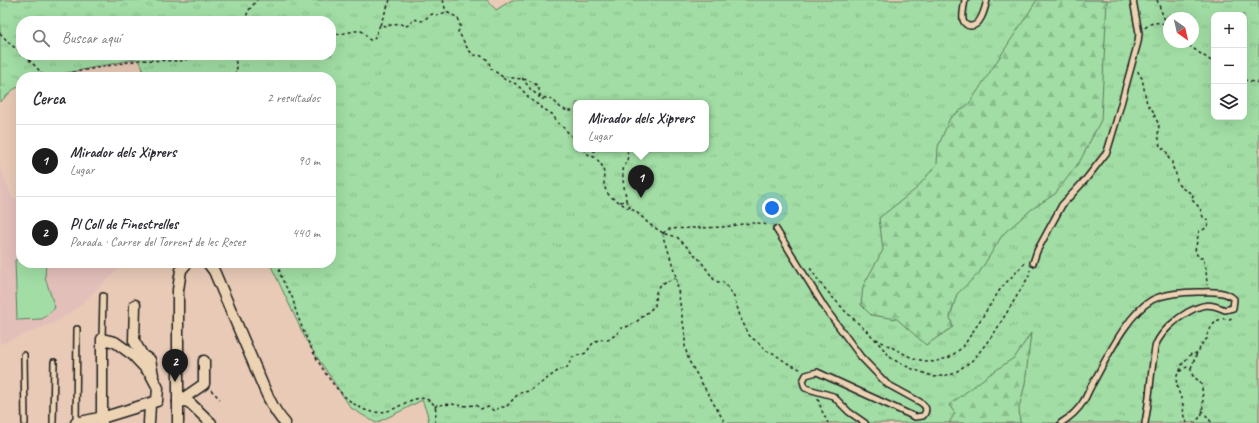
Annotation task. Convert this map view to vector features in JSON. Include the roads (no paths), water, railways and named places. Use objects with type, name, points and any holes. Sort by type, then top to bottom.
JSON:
[{"type":"street","points":[[178,423],[178,290],[181,270],[183,268]]},
{"type":"street","points":[[212,268],[258,375],[283,422]]},
{"type":"street","points":[[135,305],[134,341],[143,356],[150,360],[154,379]]},
{"type":"street","points":[[102,420],[102,339],[115,342],[133,355],[154,379],[158,388],[149,423]]},
{"type":"street","points":[[178,402],[204,384],[204,361]]},
{"type":"street","points":[[178,402],[186,401],[190,403],[211,423]]},
{"type":"street","points":[[76,423],[102,420],[154,403]]},
{"type":"lane","points":[[965,0],[964,20],[969,26],[975,25],[980,19],[983,14],[986,0]]},
{"type":"lane","points":[[1033,263],[1037,250],[1062,205],[1086,179],[1106,152],[1116,122],[1140,34],[1133,0]]},
{"type":"lane","points":[[776,230],[825,308],[861,357],[887,384],[925,405],[926,408],[926,412],[922,416],[915,417],[816,372],[806,375],[803,381],[805,388],[833,396],[849,412],[865,423]]},
{"type":"lane","points":[[1061,423],[1069,418],[1083,404],[1120,335],[1139,309],[1153,299],[1171,294],[1195,292],[1230,294],[1234,299],[1233,308],[1225,310],[1215,306],[1200,305],[1180,317],[1163,334],[1156,345],[1150,402],[1145,423]]},
{"type":"lane","points":[[102,296],[102,339]]},
{"type":"lane","points":[[76,423],[77,329]]},
{"type":"lane","points":[[24,354],[25,423]]},
{"type":"lane","points":[[52,423],[54,362]]},
{"type":"place","name":"Mirador dels Xiprers","points":[[641,198]]},
{"type":"place","name":"Pl Coll de Finestrelles","points":[[175,382]]}]
